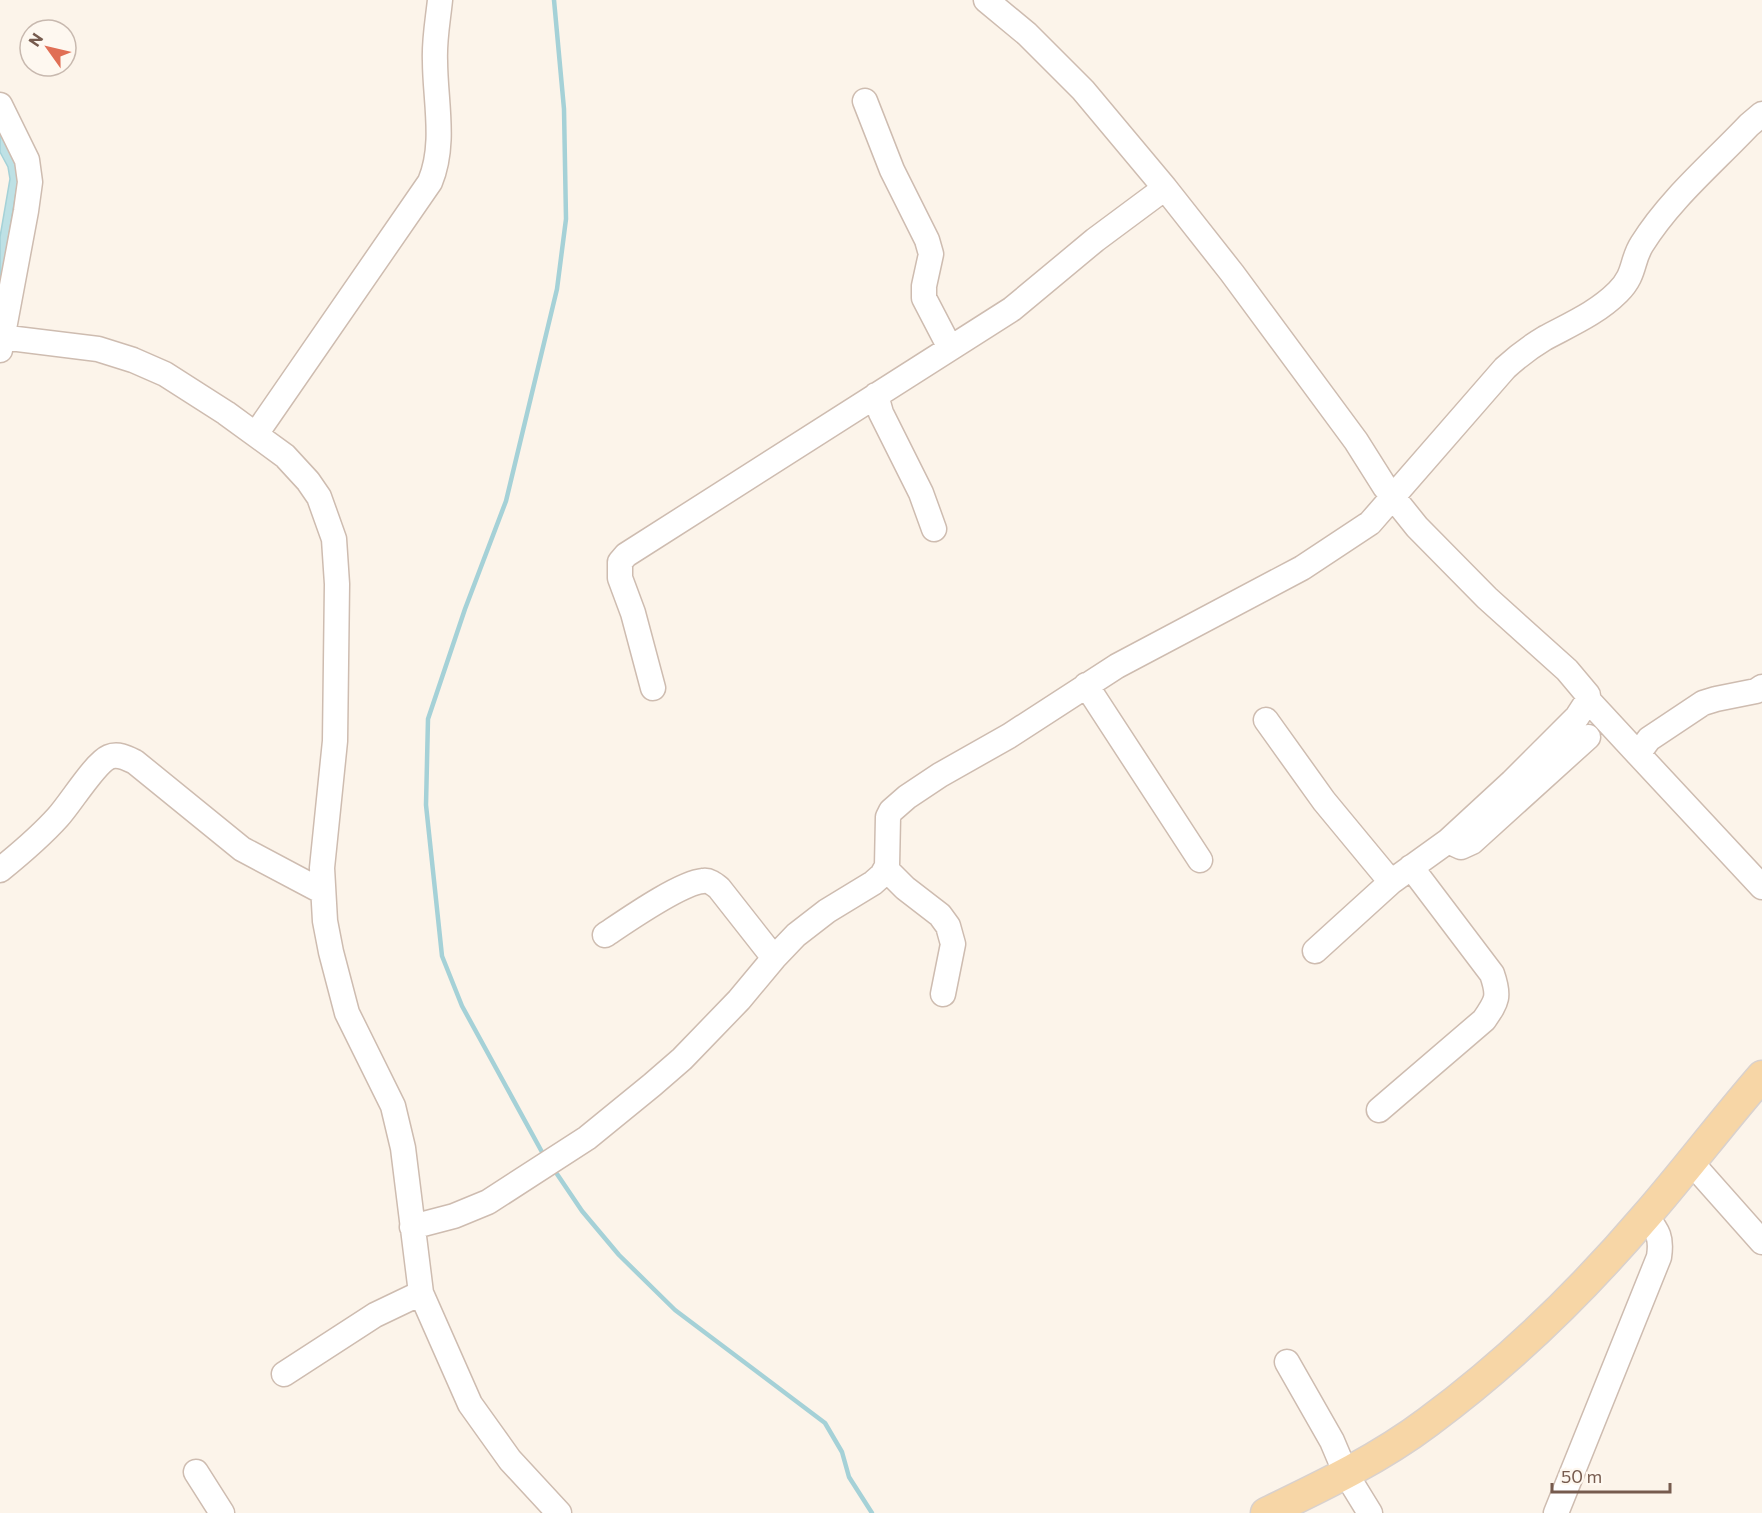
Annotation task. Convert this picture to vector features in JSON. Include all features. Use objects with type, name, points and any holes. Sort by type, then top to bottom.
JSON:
[{"type":"main road","points":[[1266,1513],[1346,1474],[1428,1422],[1515,1351],[1587,1280],[1646,1216],[1762,1076]]},
{"type":"street","points":[[256,434],[430,182],[436,163],[438,135],[435,60],[440,0]]},
{"type":"street","points":[[986,0],[1027,34],[1083,90],[1165,188],[1232,273],[1394,497],[1432,544],[1575,678],[1588,695],[1588,700],[1578,717],[1512,782],[1448,841],[1391,882],[1315,951]]},
{"type":"street","points":[[865,101],[892,170],[927,240],[931,254],[924,286],[924,298],[950,348]]},
{"type":"street","points":[[0,105],[27,160],[30,182],[1,341],[98,349],[133,360],[165,374],[188,387],[285,456],[319,497],[334,539],[337,584],[334,741],[322,868],[325,921],[331,952],[347,1013],[393,1106],[403,1148],[421,1293],[470,1404],[510,1460],[559,1513]]},
{"type":"street","points":[[412,1227],[454,1216],[488,1202],[587,1138],[682,1059],[740,1000],[796,935],[827,910],[878,879],[886,869],[887,823],[891,811],[907,797],[1117,666],[1302,567],[1370,523],[1505,368],[1543,339],[1596,311],[1620,290],[1631,275],[1641,245],[1665,214],[1762,114]]},
{"type":"street","points":[[653,688],[633,613],[620,578],[623,558],[1012,309],[1095,240],[1165,188]]},
{"type":"street","points":[[876,395],[881,413],[921,493],[934,529]]},
{"type":"street","points":[[1086,685],[1200,860]]},
{"type":"street","points":[[1638,754],[1649,739],[1703,703],[1756,692],[1762,687]]},
{"type":"street","points":[[1588,700],[1762,887]]},
{"type":"street","points":[[1266,720],[1324,801],[1391,882]]},
{"type":"street","points":[[1448,841],[1461,847],[1472,843],[1588,737]]},
{"type":"street","points":[[0,870],[31,846],[60,816],[99,764],[108,757],[117,755],[135,762],[242,849],[323,892]]},
{"type":"street","points":[[1380,1110],[1484,1020],[1495,1003],[1498,991],[1492,974],[1411,867]]},
{"type":"street","points":[[886,869],[905,888],[940,915],[948,926],[953,944],[943,994]]},
{"type":"street","points":[[605,935],[683,888],[705,880],[719,888],[774,958]]},
{"type":"street","points":[[1690,1161],[1762,1242]]},
{"type":"street","points":[[1556,1513],[1659,1257],[1662,1242],[1657,1230],[1646,1216]]},
{"type":"street","points":[[284,1374],[375,1315],[421,1293]]},
{"type":"street","points":[[1287,1362],[1332,1441],[1346,1474],[1370,1513]]},
{"type":"street","points":[[196,1472],[222,1513]]},
{"type":"water","points":[[0,132],[14,157],[18,180],[0,288],[0,237],[10,179],[8,167],[0,152]]},
{"type":"waterway","points":[[542,1152],[462,1006],[442,956],[426,805],[428,719],[465,609],[506,501],[557,289],[566,219],[564,109],[554,0]]},
{"type":"waterway","points":[[557,1174],[582,1211],[619,1255],[675,1310],[825,1423],[842,1452],[849,1477],[872,1513]]}]
